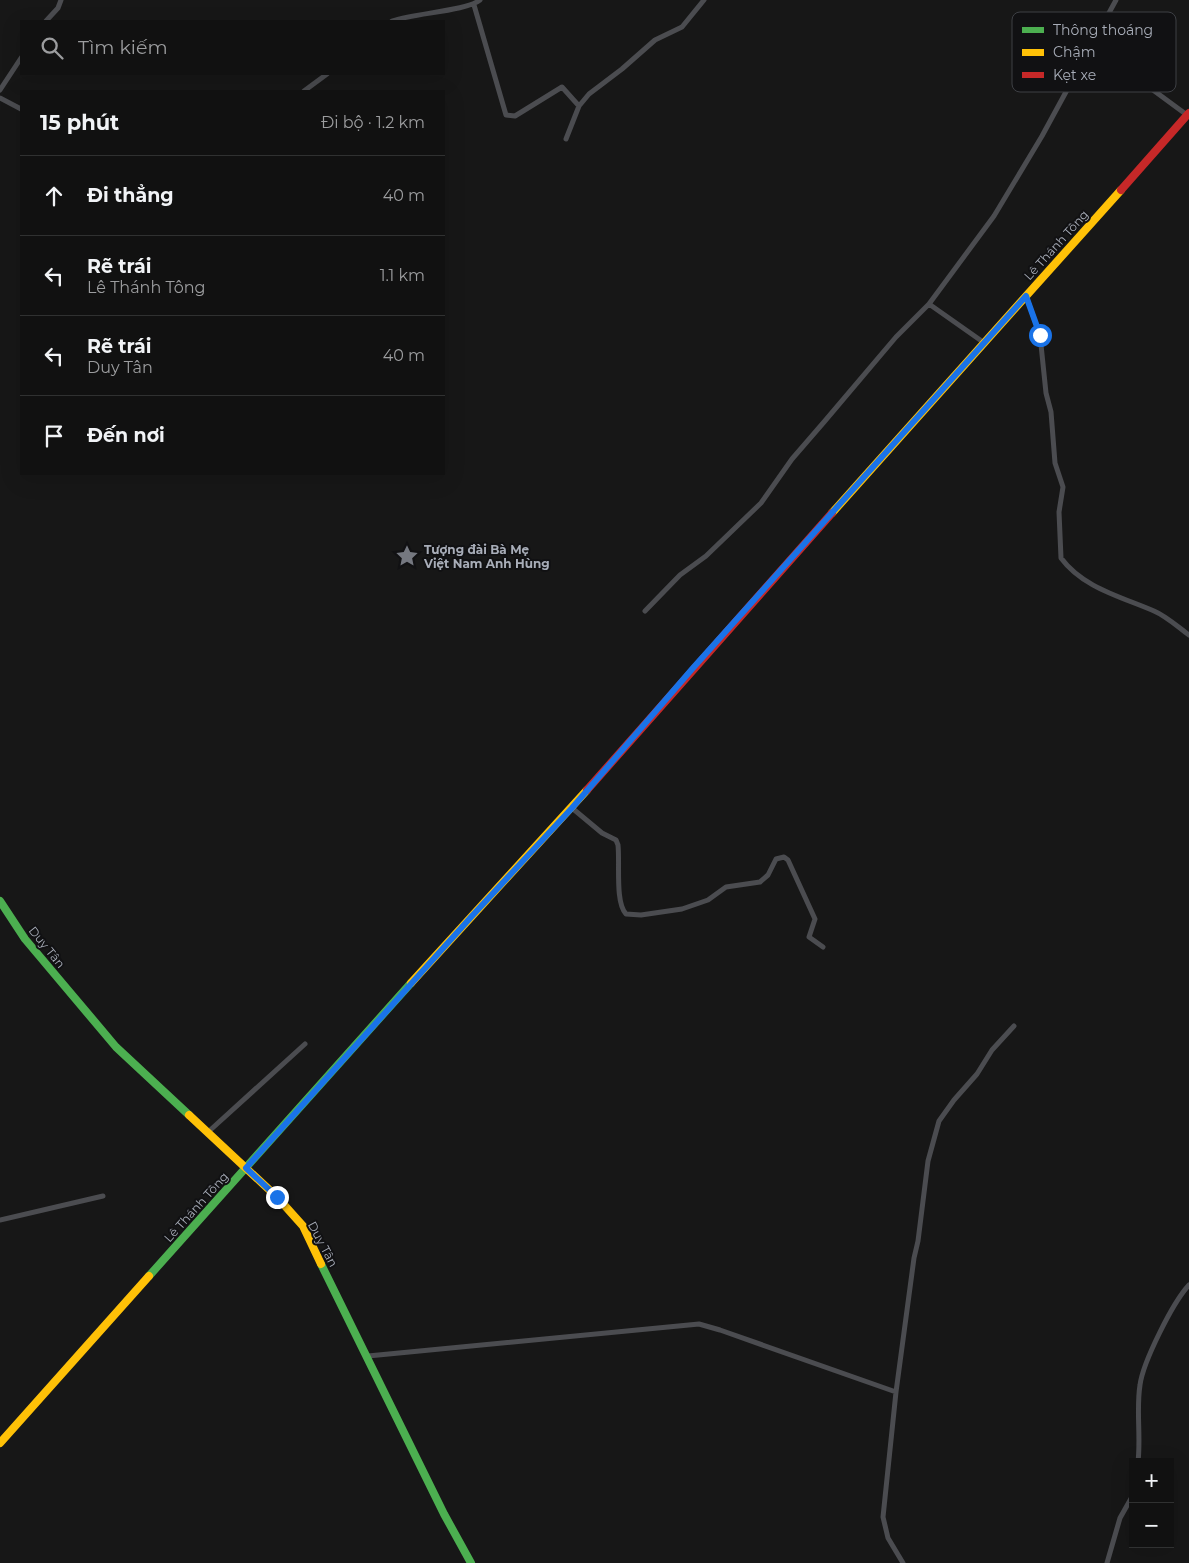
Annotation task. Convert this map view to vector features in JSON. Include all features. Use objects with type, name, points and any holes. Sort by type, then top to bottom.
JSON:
[{"type":"street","points":[[47,20],[58,8],[61,0]]},
{"type":"street","points":[[396,20],[474,4],[480,0]]},
{"type":"street","points":[[566,139],[579,106],[589,94],[622,69],[654,40],[682,27],[704,0]]},
{"type":"street","points":[[1110,12],[1116,0]]},
{"type":"street","points":[[474,4],[506,115],[515,116],[562,86],[579,106]]},
{"type":"street","points":[[0,90],[20,60]]},
{"type":"street","points":[[306,90],[326,75]]},
{"type":"street","points":[[645,611],[680,575],[706,556],[761,503],[792,459],[896,337],[929,304],[994,216],[1066,92]]},
{"type":"street","points":[[1156,92],[1188,114]]},
{"type":"street","points":[[0,98],[20,108]]},
{"type":"street","name":"Lê Thánh Tông","points":[[0,1443],[472,916],[572,808],[1188,114]]},
{"type":"street","points":[[1026,296],[1040,335],[1046,393],[1051,412],[1055,463],[1063,487],[1060,512],[1060,558],[1086,581],[1109,594],[1156,612],[1189,635]]},
{"type":"street","points":[[929,304],[984,342]]},
{"type":"street","points":[[572,808],[602,833],[616,840],[618,845],[620,883],[618,900],[626,914],[642,915],[682,909],[708,900],[726,886],[760,882],[768,875],[776,859],[784,857],[788,860],[815,919],[808,937],[823,947]]},
{"type":"street","name":"Duy Tân","points":[[0,901],[25,939],[116,1047],[277,1197],[303,1226],[444,1514],[471,1563]]},
{"type":"street","points":[[903,1563],[888,1538],[884,1524],[896,1392],[932,1141],[945,1111],[1014,1026]]},
{"type":"street","points":[[207,1133],[305,1044]]},
{"type":"street","points":[[0,1220],[103,1196]]},
{"type":"street","points":[[1138,1458],[1140,1385],[1145,1365],[1158,1336],[1189,1285]]},
{"type":"street","points":[[368,1356],[699,1324],[896,1392]]},
{"type":"street","points":[[1107,1563],[1120,1518],[1129,1502]]},
{"type":"traffic: fast","points":[[0,901],[25,939],[116,1047],[189,1115]]},
{"type":"traffic: fast","points":[[149,1276],[411,983]]},
{"type":"traffic: fast","points":[[321,1264],[444,1514],[471,1563]]},
{"type":"traffic: slow","points":[[832,513],[1121,190]]},
{"type":"traffic: slow","points":[[411,983],[587,790]]},
{"type":"traffic: slow","points":[[189,1115],[277,1197],[303,1226],[321,1264]]},
{"type":"traffic: slow","points":[[0,1443],[149,1276]]},
{"type":"traffic: jam","points":[[1121,190],[1189,113]]},
{"type":"traffic: jam","points":[[587,790],[832,513]]},
{"type":"place","name":"Tượng đài Bà Mẹ Việt Nam Anh Hùng","points":[[407,556]]},
{"type":"route","points":[[277,1197],[246,1168],[472,916],[572,808],[693,668],[1026,296],[1040,335]]}]
